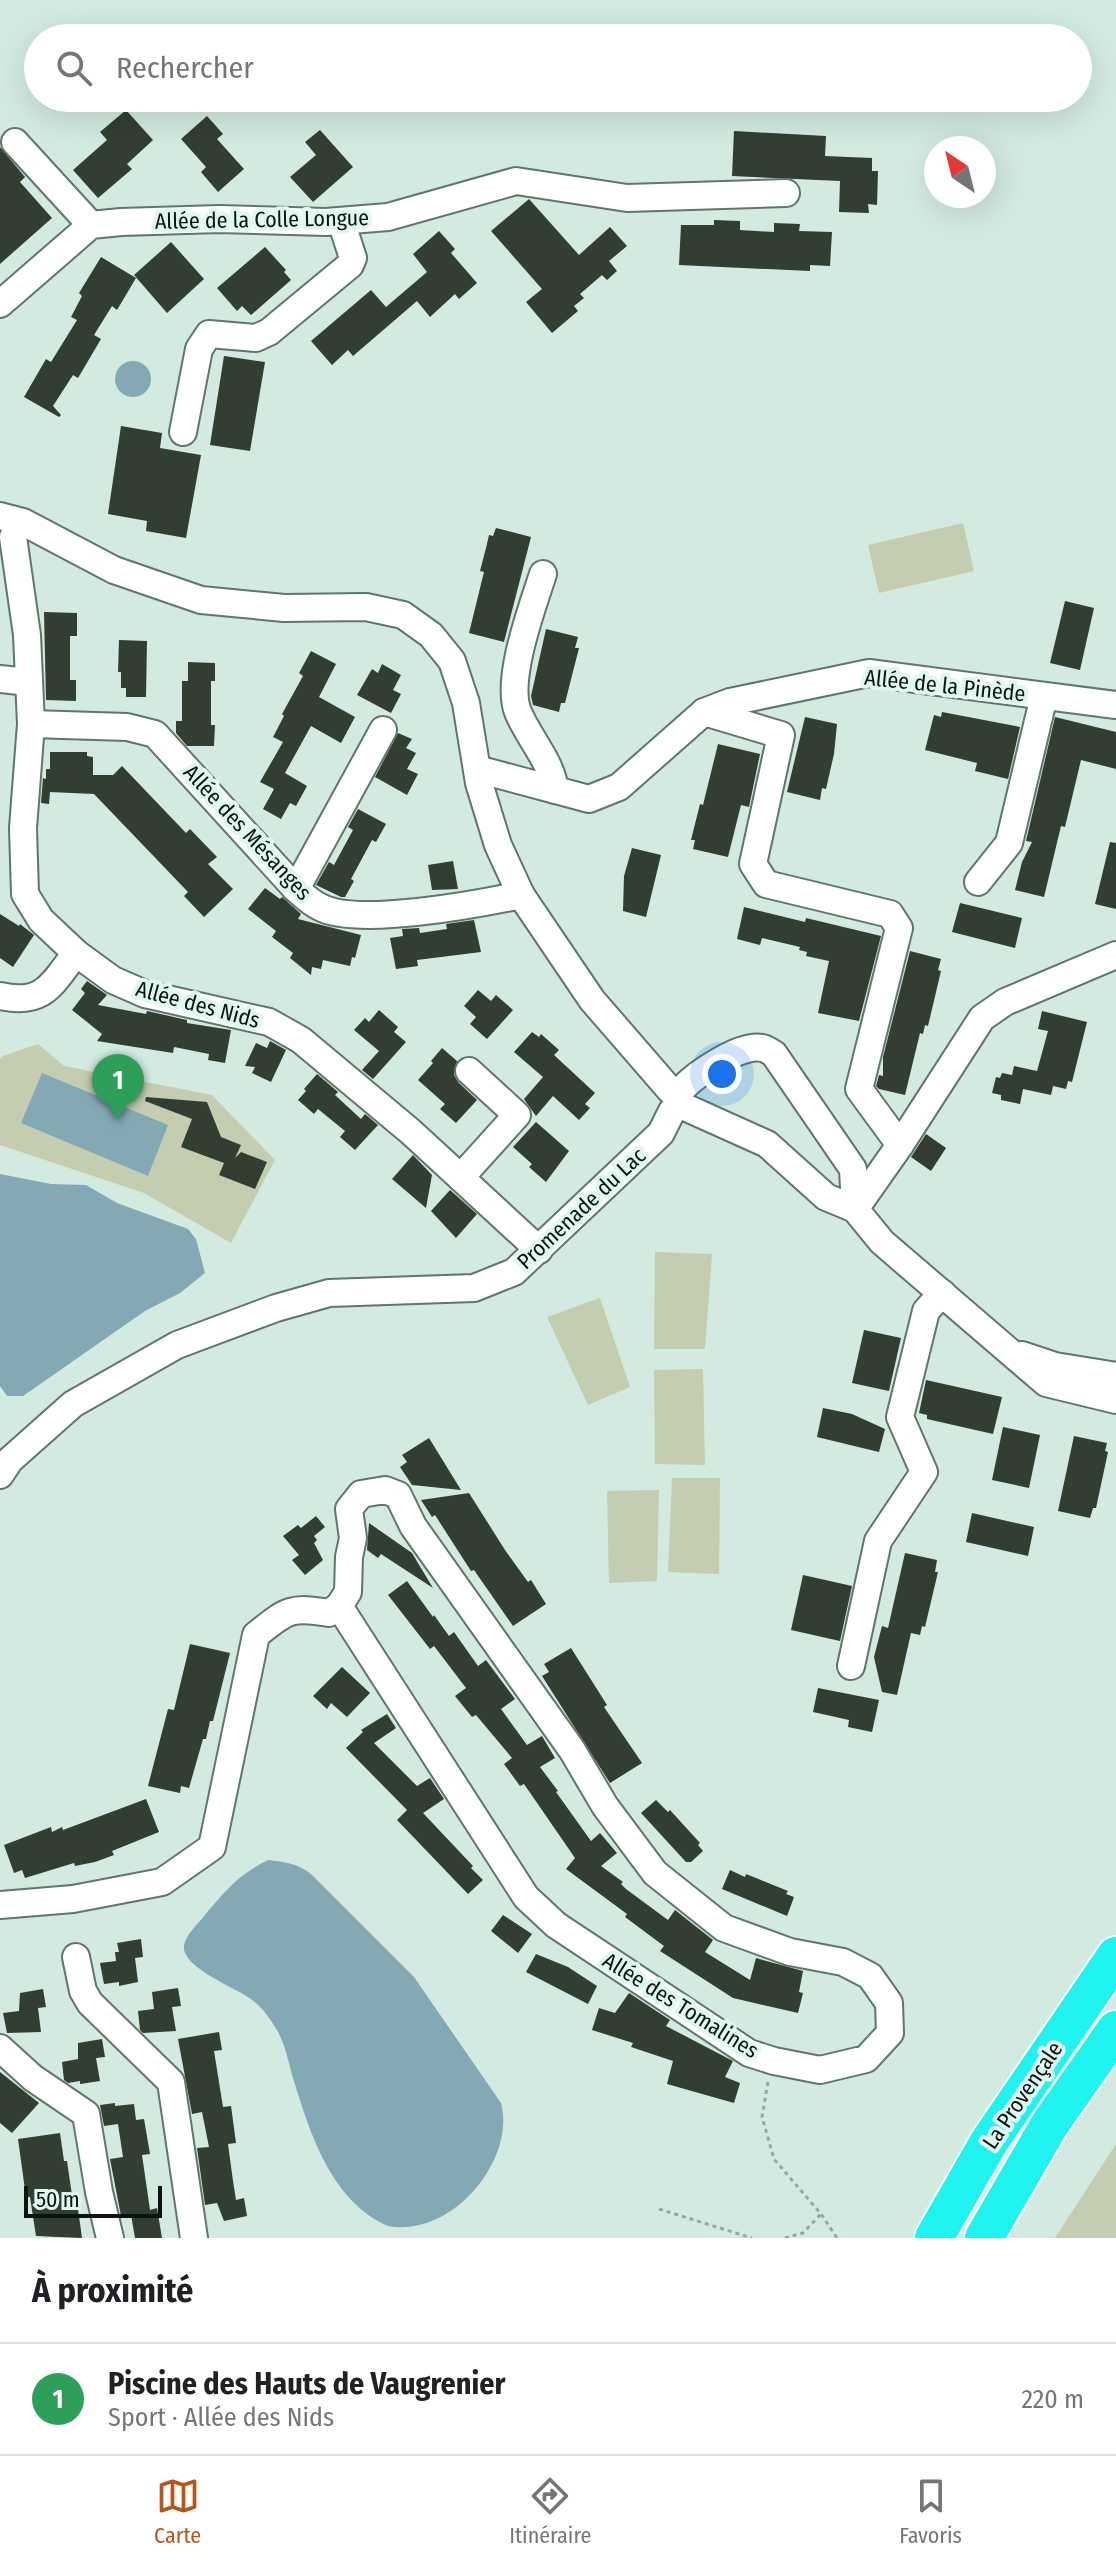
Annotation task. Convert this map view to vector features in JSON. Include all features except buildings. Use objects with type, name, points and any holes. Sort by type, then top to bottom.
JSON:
[{"type":"highway","name":"La Provençale","points":[[934,2238],[989,2142],[1116,1956]]},
{"type":"highway","name":"La Provençale","points":[[984,2238],[1050,2124],[1116,2030]]},
{"type":"street","points":[[0,304],[91,225],[15,142]]},
{"type":"street","name":"Allée de la Colle Longue","points":[[91,225],[219,219],[341,221],[388,217],[516,181],[627,198],[786,193]]},
{"type":"street","points":[[183,432],[199,349],[209,334],[256,338],[269,332],[350,265],[353,258],[341,221]]},
{"type":"street","points":[[7,529],[23,522],[114,570],[201,600],[284,608],[366,607],[403,615],[431,635],[452,661],[466,703],[477,769],[498,845],[521,895],[592,1000],[678,1099],[767,1144],[826,1197],[855,1209],[882,1242],[1046,1383],[1116,1400]]},
{"type":"street","name":"Allée des Nids","points":[[7,529],[27,635],[31,724],[23,828],[25,894],[41,920],[76,953],[113,980],[145,994],[269,1022],[301,1040],[461,1177],[539,1250]]},
{"type":"street","points":[[543,574],[527,624],[513,689],[518,711],[553,774],[555,790]]},
{"type":"street","name":"Allée de la Pinède","points":[[477,769],[589,799],[619,787],[704,712],[730,702],[869,673],[1116,705]]},
{"type":"street","points":[[0,679],[28,682]]},
{"type":"street","points":[[978,882],[1009,843],[1044,696]]},
{"type":"street","points":[[704,712],[781,735],[753,864],[766,884],[890,914],[899,928],[859,1089],[900,1145]]},
{"type":"street","name":"Allée des Mésanges","points":[[31,724],[127,727],[155,734],[296,889],[321,908],[348,916],[376,916],[521,895]]},
{"type":"street","points":[[296,889],[383,730]]},
{"type":"street","points":[[0,996],[21,1001],[48,990],[76,953]]},
{"type":"street","points":[[855,1209],[982,1018],[1005,1002],[1116,955]]},
{"type":"street","name":"Promenade du Lac","points":[[3,1463],[73,1404],[177,1345],[276,1308],[329,1293],[474,1288],[514,1272],[661,1133],[678,1099],[698,1073],[742,1051],[761,1047],[774,1054],[853,1169],[855,1209]]},
{"type":"street","points":[[461,1177],[517,1115],[469,1071]]},
{"type":"street","points":[[851,1666],[878,1541],[924,1472],[900,1417],[926,1311],[942,1293]]},
{"type":"street","points":[[1007,1350],[1055,1366],[1104,1374],[1116,1384]]},
{"type":"street","name":"Allée des Tomalines","points":[[385,1490],[398,1495],[413,1526],[556,1727],[605,1806],[655,1873],[724,1928],[790,1952],[843,1962],[870,1976],[889,2003],[890,2033],[866,2059],[820,2070],[749,2053],[556,1925],[526,1897],[339,1606],[348,1592],[353,1538],[349,1509],[361,1494],[385,1490]]},
{"type":"street","points":[[0,1905],[73,1899],[162,1882],[212,1847],[256,1635],[278,1617],[300,1608],[329,1613],[339,1606]]},
{"type":"street","points":[[76,1957],[83,1991],[90,2003],[171,2082],[194,2238]]},
{"type":"street","points":[[0,2048],[33,2078],[86,2114],[110,2238]]},
{"type":"path","points":[[774,2061],[765,2090],[762,2117],[774,2159],[821,2214],[837,2238]]},
{"type":"path","points":[[659,2209],[752,2238]]},
{"type":"path","points":[[785,2238],[803,2233],[821,2214]]},
{"type":"green space","points":[[963,523],[974,571],[879,593],[868,545]]},
{"type":"green space","points":[[38,1044],[64,1066],[212,1095],[275,1160],[231,1243],[144,1193],[0,1145],[0,1059]]},
{"type":"green space","points":[[655,1252],[712,1254],[705,1349],[654,1349]]},
{"type":"green space","points":[[600,1298],[630,1387],[588,1405],[547,1317]]},
{"type":"green space","points":[[703,1369],[705,1465],[655,1464],[654,1370]]},
{"type":"green space","points":[[672,1478],[720,1478],[719,1574],[668,1572]]},
{"type":"green space","points":[[659,1490],[657,1581],[609,1583],[607,1491]]},
{"type":"green space","points":[[1116,2144],[1116,2238],[1055,2238]]},
{"type":"water","points":[[133,361],[145,367],[151,379],[145,391],[133,397],[121,391],[115,379],[121,367]]},
{"type":"water","points":[[42,1073],[168,1125],[148,1176],[21,1123]]},
{"type":"water","points":[[0,1174],[51,1184],[86,1185],[117,1203],[188,1229],[196,1239],[205,1273],[180,1293],[145,1311],[23,1396],[7,1396],[0,1386]]},
{"type":"water","points":[[268,1860],[296,1865],[311,1874],[414,1977],[501,2103],[503,2125],[499,2148],[489,2170],[456,2207],[435,2220],[412,2226],[388,2226],[368,2215],[352,2200],[337,2183],[316,2142],[284,2045],[270,2019],[255,2002],[199,1969],[185,1953],[184,1945],[188,1937],[219,1898],[241,1877]]},
{"type":"place","name":"Piscine des Hauts de Vaugrenier","points":[[118,1120]]}]
